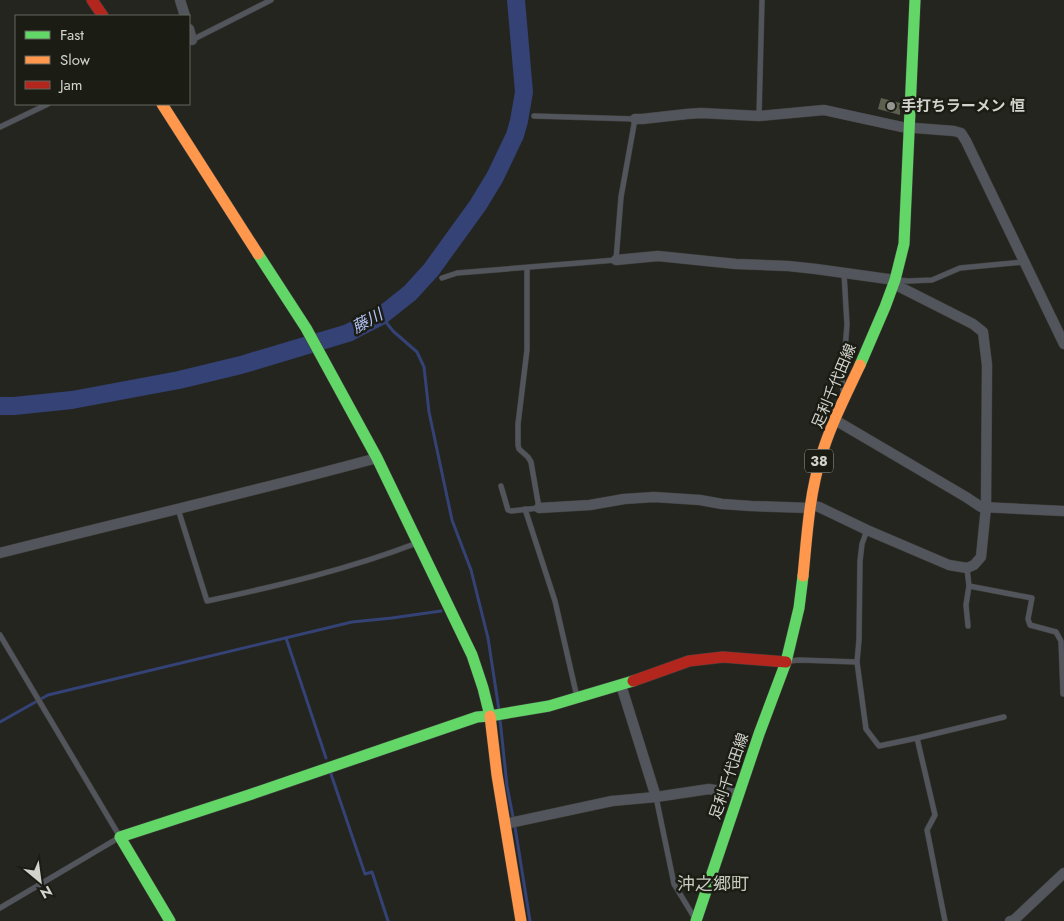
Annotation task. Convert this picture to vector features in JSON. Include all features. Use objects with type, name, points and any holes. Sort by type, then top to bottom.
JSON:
[{"type":"street","points":[[92,0],[102,15]]},
{"type":"street","points":[[180,0],[185,15]]},
{"type":"street","name":"足利千代田線","points":[[696,920],[759,734],[786,662],[799,608],[810,506],[821,456],[894,282],[904,244],[915,0]]},
{"type":"street","points":[[163,105],[321,355],[377,458],[472,655],[490,716],[497,775],[521,921]]},
{"type":"street","points":[[635,118],[642,119],[701,113],[759,116],[824,110],[902,127],[954,131],[961,134],[1063,339]]},
{"type":"street","points":[[539,508],[590,505],[624,499],[654,497],[751,506],[810,506],[819,507],[948,565],[968,568],[974,565],[981,556],[986,507],[987,365],[983,332],[973,324],[894,282],[797,267],[736,264],[658,256],[616,260]]},
{"type":"street","points":[[835,420],[981,507],[1064,511]]},
{"type":"street","points":[[0,553],[377,458]]},
{"type":"street","points":[[170,921],[120,837],[477,717],[549,706],[621,686],[689,661],[723,657],[786,662]]},
{"type":"street","points":[[621,686],[656,797]]},
{"type":"street","points":[[505,824],[612,801],[709,789],[739,794]]},
{"type":"street","points":[[1010,921],[1014,920],[1064,873]]},
{"type":"lane","points":[[190,40],[272,0]]},
{"type":"lane","points":[[759,116],[762,0]]},
{"type":"lane","points":[[0,127],[46,105]]},
{"type":"lane","points":[[442,278],[457,273],[616,260],[622,197],[635,118],[534,116]]},
{"type":"lane","points":[[894,282],[932,280],[960,268],[1024,262]]},
{"type":"lane","points":[[502,486],[508,510],[539,508],[531,462],[519,449],[518,444],[518,424],[527,350],[527,268]]},
{"type":"lane","points":[[844,273],[847,324],[842,385],[845,396]]},
{"type":"lane","points":[[178,509],[207,601],[259,590],[318,574],[419,543]]},
{"type":"lane","points":[[525,509],[555,601],[577,697]]},
{"type":"lane","points":[[867,530],[862,544],[860,561],[857,662],[866,729],[880,746],[1004,717]]},
{"type":"lane","points":[[968,568],[969,586],[966,606],[968,626]]},
{"type":"lane","points":[[969,586],[1032,598],[1028,619],[1030,625],[1056,632],[1061,641],[1062,694]]},
{"type":"lane","points":[[0,635],[120,837],[0,908]]},
{"type":"lane","points":[[786,662],[799,660],[857,662]]},
{"type":"lane","points":[[917,738],[935,815],[927,830],[945,921]]},
{"type":"lane","points":[[656,797],[674,884],[696,920]]},
{"type":"building","points":[[881,98],[900,103],[900,115],[878,109]]},
{"type":"waterway","name":"藤川","points":[[0,406],[72,400],[179,380],[241,365],[348,333],[381,316],[410,293],[431,270],[478,205],[495,177],[515,135],[524,92],[516,0]]},
{"type":"waterway","points":[[381,316],[393,331],[417,352],[424,367],[429,412],[452,520],[471,570],[488,638],[499,710]]},
{"type":"waterway","points":[[0,722],[48,695],[352,622],[441,611]]},
{"type":"waterway","points":[[286,638],[326,758]]},
{"type":"waterway","points":[[500,719],[507,786],[530,921]]},
{"type":"waterway","points":[[331,774],[365,874],[372,872],[388,921]]},
{"type":"traffic: fast","points":[[860,365],[895,280],[904,244],[915,0]]},
{"type":"traffic: fast","points":[[258,254],[306,328],[377,458],[472,655],[490,716]]},
{"type":"traffic: fast","points":[[696,921],[759,734],[786,662],[799,608],[803,576]]},
{"type":"traffic: fast","points":[[170,921],[120,837],[477,717],[549,706],[633,681]]},
{"type":"traffic: slow","points":[[163,105],[258,254]]},
{"type":"traffic: slow","points":[[803,576],[809,516],[821,457],[829,434],[860,365]]},
{"type":"traffic: slow","points":[[490,716],[497,775],[521,921]]},
{"type":"traffic: jam","points":[[92,0],[102,15]]},
{"type":"traffic: jam","points":[[633,681],[689,661],[723,657],[786,662]]},
{"type":"place","name":"手打ちラーメン 恒","points":[[891,106]]},
{"type":"district","name":"沖之郷町","points":[[713,884]]}]
